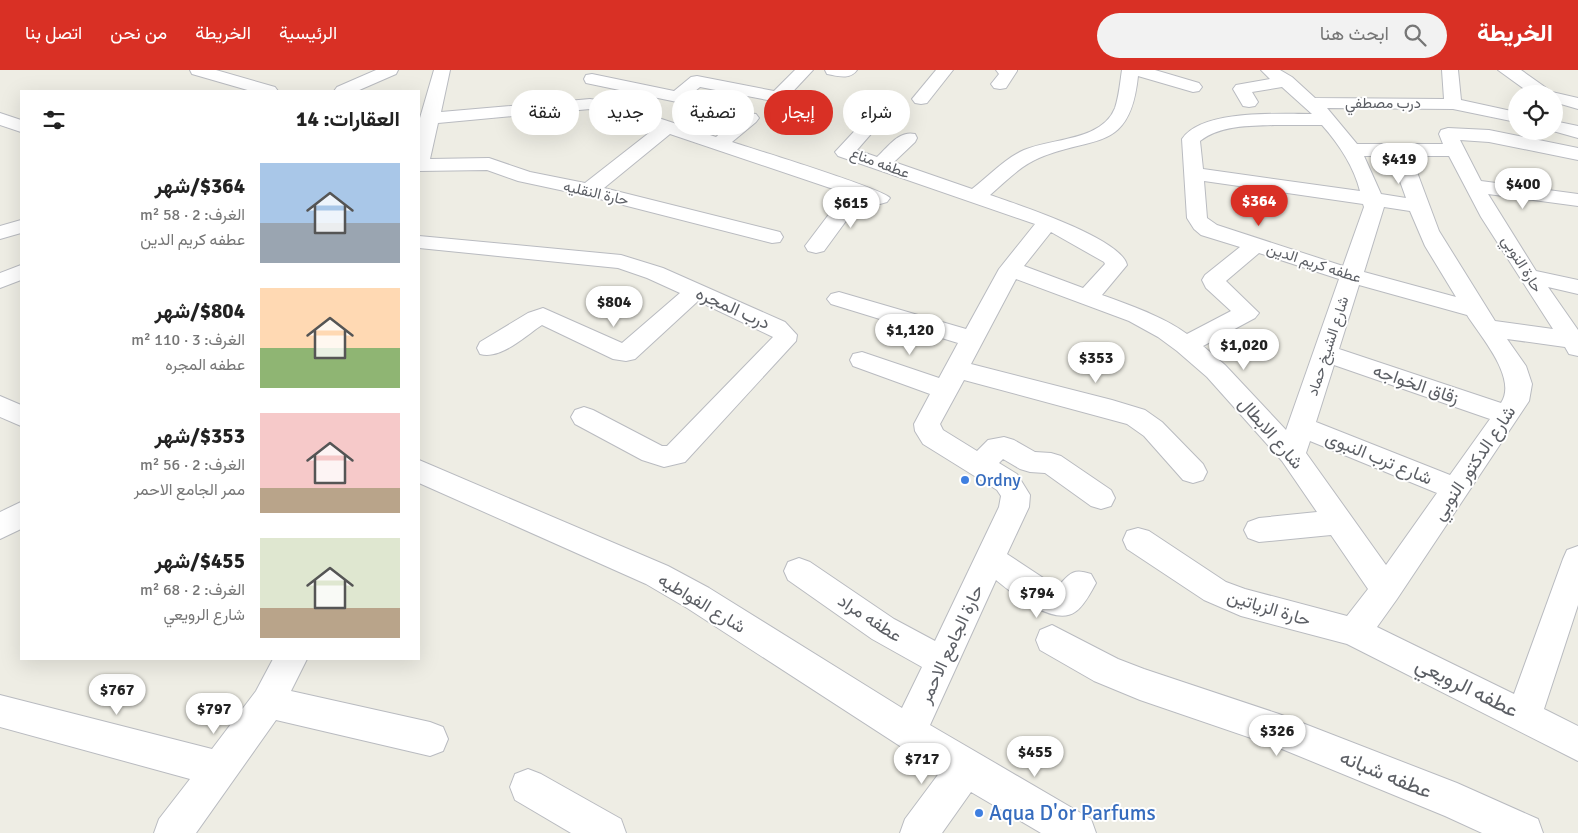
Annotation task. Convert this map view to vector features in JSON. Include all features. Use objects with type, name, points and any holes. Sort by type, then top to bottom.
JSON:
[{"type":"street","points":[[198,70],[266,90]]},
{"type":"street","points":[[345,90],[390,70]]},
{"type":"street","points":[[420,160],[442,70]]},
{"type":"street","points":[[592,79],[676,97],[679,97],[697,81],[778,97],[805,70]]},
{"type":"street","points":[[833,70],[846,72],[849,70]]},
{"type":"street","points":[[922,99],[946,70]]},
{"type":"street","points":[[975,197],[1033,153],[1080,142],[1100,133],[1114,123],[1122,111],[1130,70]]},
{"type":"street","points":[[1137,70],[1193,87]]},
{"type":"street","points":[[1450,70],[1453,104]]},
{"type":"street","points":[[1506,70],[1521,76],[1529,85]]},
{"type":"street","points":[[1249,102],[1242,89],[1277,76],[1313,103],[1350,150],[1364,174],[1373,199]]},
{"type":"street","points":[[1563,100],[1578,104]]},
{"type":"street","name":"درب مصطفي","points":[[1313,103],[1453,104],[1508,115]]},
{"type":"street","points":[[429,118],[590,104],[616,108],[880,198]]},
{"type":"street","points":[[0,118],[20,127]]},
{"type":"street","name":"عطفه كريم الدين","points":[[1327,120],[1250,120],[1198,131],[1192,139],[1197,218],[1201,225],[1209,230],[1481,319],[1575,344]]},
{"type":"street","points":[[589,190],[668,127]]},
{"type":"street","points":[[1563,128],[1578,132]]},
{"type":"street","name":"حارة النوبي","points":[[1575,344],[1473,186],[1455,150],[1449,133],[1507,139],[1578,154]]},
{"type":"street","points":[[719,144],[730,135]]},
{"type":"street","name":"عطفه مناع","points":[[861,135],[845,152],[1048,222],[1110,255],[1115,260],[1116,265],[1088,297]]},
{"type":"street","points":[[881,164],[908,138]]},
{"type":"street","points":[[1350,150],[1455,150]]},
{"type":"street","name":"شارع الدكتور النوبي","points":[[1354,632],[1386,590],[1507,415],[1516,401],[1519,384],[1513,366],[1481,319],[1436,246],[1399,150]]},
{"type":"street","name":"حارة النقليه","points":[[420,165],[489,164],[526,177],[589,190],[772,237]]},
{"type":"street","points":[[1194,174],[1419,206]]},
{"type":"street","points":[[1473,186],[1578,200]]},
{"type":"street","points":[[816,246],[858,190]]},
{"type":"street","name":"شارع الشيخ حماد","points":[[1292,454],[1374,207],[1373,199]]},
{"type":"street","name":"حارة الجامع الاحمر","points":[[909,732],[991,559],[1014,507],[1016,496],[1008,482],[933,437],[928,431],[927,424],[1010,269],[1048,222]]},
{"type":"street","points":[[0,233],[20,226]]},
{"type":"street","name":"درب المجره","points":[[420,242],[602,259],[638,267],[777,328],[784,335],[784,341],[675,455],[664,458],[652,453],[584,417]]},
{"type":"street","points":[[1186,345],[1247,313],[1213,280],[1256,245]]},
{"type":"street","name":"شارع الابطال","points":[[1010,269],[1137,316],[1167,331],[1186,345],[1216,372],[1292,454],[1386,590]]},
{"type":"street","points":[[0,281],[20,272]]},
{"type":"street","points":[[1530,276],[1578,287]]},
{"type":"street","points":[[488,348],[536,318],[548,317],[622,353],[626,353],[696,291]]},
{"type":"street","points":[[839,299],[972,339]]},
{"type":"street","name":"زقاق الخواجه","points":[[1326,352],[1507,415]]},
{"type":"street","points":[[862,360],[951,380],[1112,409],[1136,417],[1153,429],[1192,472]]},
{"type":"street","name":"شارع ترب النبوى","points":[[1301,427],[1456,489]]},
{"type":"street","points":[[980,465],[998,447],[1004,447],[1030,462],[1051,463],[1101,498]]},
{"type":"street","name":"شارع الفواطيه","points":[[420,471],[657,575],[698,598],[966,768],[1077,833]]},
{"type":"street","points":[[0,527],[20,515]]},
{"type":"street","points":[[1259,530],[1339,522]]},
{"type":"street","name":"حارة الزياتين","points":[[1138,540],[1199,582],[1241,602],[1354,632]]},
{"type":"street","points":[[1524,716],[1578,558]]},
{"type":"street","points":[[991,559],[1055,602],[1064,602],[1080,583]]},
{"type":"street","name":"عطفه مراد","points":[[799,571],[883,629],[943,662]]},
{"type":"street","name":"عطفه الرويعي","points":[[1354,632],[1578,744]]},
{"type":"street","name":"عطفه شبانه","points":[[1052,640],[1115,674],[1279,731],[1457,802],[1524,833]]},
{"type":"street","points":[[173,833],[268,702],[289,660]]},
{"type":"street","points":[[268,702],[430,739]]},
{"type":"street","points":[[0,711],[220,769]]},
{"type":"street","points":[[919,833],[966,768]]},
{"type":"street","points":[[528,787],[607,833]]},
{"type":"place","name":"Ordny","points":[[965,480]]},
{"type":"place","name":"Aqua D'or Parfums","points":[[979,813]]}]
